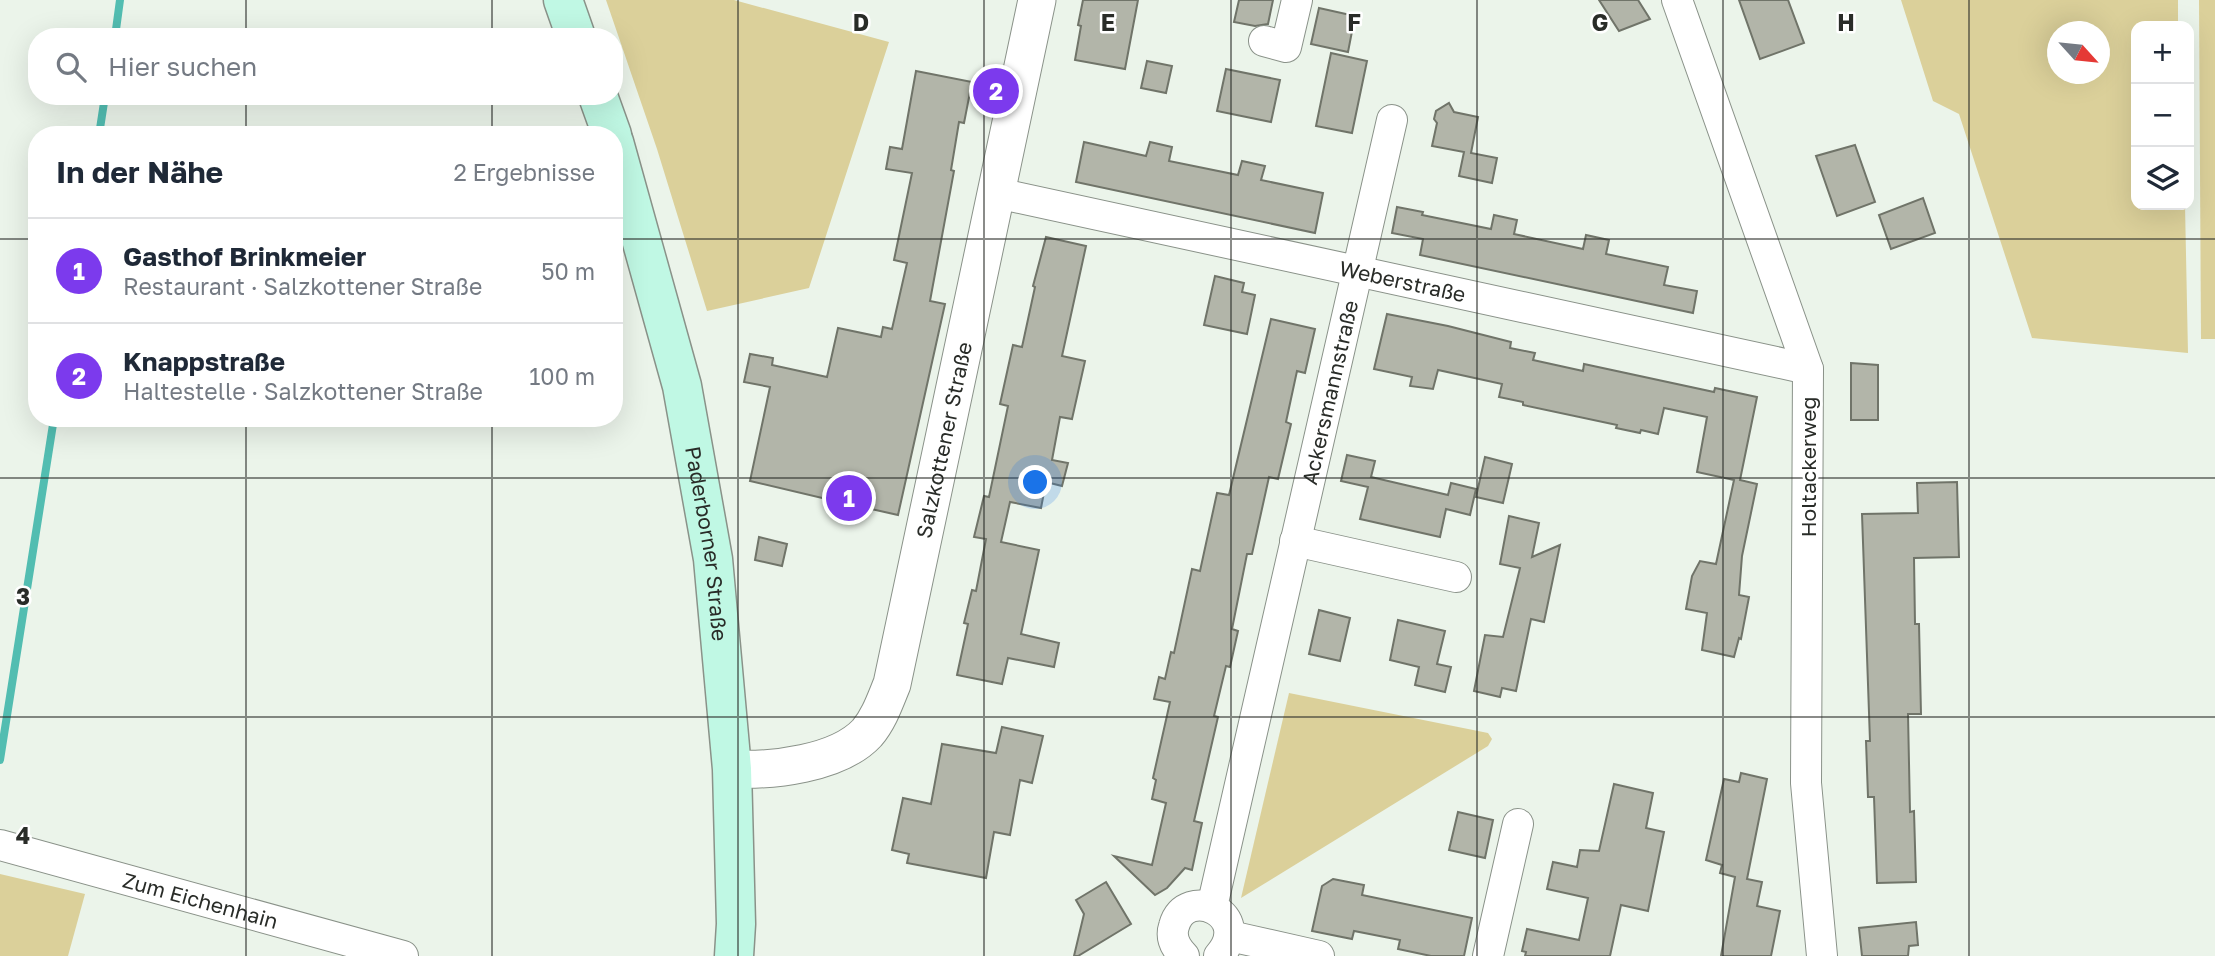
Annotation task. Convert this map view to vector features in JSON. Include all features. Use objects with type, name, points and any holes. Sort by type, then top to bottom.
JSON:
[{"type":"main road","points":[[563,0],[573,28]]},
{"type":"main road","points":[[601,105],[608,126]]},
{"type":"main road","name":"Paderborner Straße","points":[[623,174],[682,386],[713,559],[732,769],[736,923],[734,956]]},
{"type":"street","name":"Salzkottener Straße","points":[[732,769],[797,766],[853,744],[876,722],[892,684],[1037,0]]},
{"type":"street","points":[[1264,41],[1286,47],[1297,0]]},
{"type":"street","name":"Holtackerweg","points":[[1677,0],[1808,369],[1806,783],[1822,956]]},
{"type":"street","name":"Ackersmannstraße","points":[[1212,907],[1392,120]]},
{"type":"street","name":"Weberstraße","points":[[997,193],[1808,369]]},
{"type":"street","points":[[1295,541],[1456,577]]},
{"type":"street","points":[[1488,956],[1518,824]]},
{"type":"street","name":"Zum Eichenhain","points":[[0,845],[403,956]]},
{"type":"street","points":[[1174,953],[1172,935],[1177,918],[1191,907],[1202,905],[1212,907],[1225,918],[1225,946],[1319,956]]},
{"type":"shaded area","points":[[606,0],[734,0],[889,42],[809,288],[707,311],[623,50],[623,28],[616,28]]},
{"type":"shaded area","points":[[1901,0],[2178,0],[2178,21],[2131,21],[2131,210],[2185,210],[2188,353],[2032,338],[1959,114],[1933,101]]},
{"type":"shaded area","points":[[2199,0],[2215,0],[2215,339],[2201,339]]},
{"type":"shaded area","points":[[1289,693],[1488,733],[1492,739],[1488,746],[1241,898]]},
{"type":"shaded area","points":[[0,874],[85,894],[68,956],[0,956]]},
{"type":"building","points":[[1083,0],[1138,0],[1125,69],[1075,60]]},
{"type":"building","points":[[1239,0],[1273,0],[1268,24],[1255,26],[1234,22]]},
{"type":"building","points":[[1599,0],[1638,0],[1650,19],[1619,31]]},
{"type":"building","points":[[1739,0],[1788,0],[1804,43],[1760,59]]},
{"type":"building","points":[[1319,8],[1355,16],[1348,52],[1311,44]]},
{"type":"building","points":[[1331,53],[1367,61],[1352,133],[1316,126]]},
{"type":"building","points":[[1147,61],[1172,66],[1166,93],[1141,88]]},
{"type":"building","points":[[1226,69],[1280,80],[1271,122],[1217,111]]},
{"type":"building","points":[[916,71],[972,82],[964,123],[959,122],[951,170],[954,171],[930,301],[945,304],[898,515],[858,506],[857,511],[834,506],[835,501],[750,481],[770,387],[744,382],[750,354],[773,358],[772,365],[827,377],[838,328],[881,337],[883,327],[892,329],[907,263],[894,260],[912,173],[886,169],[890,147],[902,149]]},
{"type":"building","points":[[1449,103],[1454,112],[1478,117],[1471,153],[1497,158],[1492,183],[1459,176],[1464,152],[1432,146],[1437,123],[1434,119],[1436,111]]},
{"type":"building","points":[[1084,142],[1146,156],[1150,142],[1172,147],[1169,161],[1238,175],[1242,161],[1265,166],[1261,180],[1323,193],[1315,233],[1076,182]]},
{"type":"building","points":[[1855,145],[1875,202],[1837,216],[1816,156]]},
{"type":"building","points":[[1923,198],[1935,233],[1891,249],[1879,215]]},
{"type":"building","points":[[1397,207],[1491,229],[1494,215],[1517,220],[1514,234],[1583,249],[1586,235],[1609,240],[1606,254],[1668,267],[1664,285],[1697,291],[1693,313],[1420,255],[1423,239],[1392,233]]},
{"type":"building","points":[[1046,237],[1086,246],[1062,356],[1085,361],[1072,419],[1060,417],[1052,460],[1068,463],[1062,486],[1046,482],[1041,508],[1010,502],[1001,542],[1039,550],[1021,634],[1059,643],[1054,667],[1008,658],[1002,684],[957,675],[968,624],[964,623],[972,590],[976,591],[986,539],[974,537],[984,496],[989,497],[1008,406],[1000,404],[1013,345],[1022,347],[1035,287],[1033,286]]},
{"type":"building","points":[[1215,276],[1244,283],[1242,292],[1255,295],[1247,334],[1204,325]]},
{"type":"building","points":[[1387,314],[1511,342],[1510,348],[1535,353],[1533,360],[1583,371],[1584,364],[1714,392],[1715,388],[1757,397],[1740,480],[1757,484],[1742,556],[1739,595],[1749,597],[1741,639],[1739,638],[1734,657],[1702,650],[1707,613],[1686,609],[1692,576],[1700,561],[1716,564],[1734,480],[1697,472],[1707,417],[1664,408],[1658,434],[1641,430],[1640,433],[1616,428],[1617,425],[1523,405],[1523,402],[1499,397],[1502,384],[1438,370],[1433,389],[1410,386],[1412,377],[1374,369]]},
{"type":"building","points":[[1271,319],[1315,329],[1305,373],[1297,371],[1286,422],[1291,424],[1278,479],[1269,477],[1252,554],[1247,554],[1232,629],[1238,631],[1214,716],[1218,717],[1194,821],[1202,823],[1192,870],[1185,868],[1167,888],[1155,895],[1114,856],[1152,865],[1166,803],[1152,799],[1156,780],[1153,778],[1170,702],[1154,699],[1159,677],[1165,679],[1171,652],[1174,653],[1192,569],[1200,571],[1217,493],[1229,495]]},
{"type":"building","points":[[1851,363],[1878,365],[1878,420],[1851,420]]},
{"type":"building","points":[[1347,455],[1375,461],[1371,477],[1448,495],[1451,483],[1476,489],[1470,515],[1446,509],[1440,537],[1360,519],[1368,487],[1341,481]]},
{"type":"building","points":[[1485,457],[1512,464],[1503,503],[1476,497]]},
{"type":"building","points":[[1957,482],[1959,557],[1914,558],[1921,714],[1908,714],[1910,812],[1914,811],[1916,882],[1877,883],[1874,797],[1868,797],[1866,741],[1870,741],[1862,514],[1918,513],[1917,483]]},
{"type":"building","points":[[1509,516],[1539,523],[1532,557],[1560,545],[1544,622],[1531,619],[1516,691],[1502,688],[1500,697],[1474,691],[1485,635],[1503,637],[1520,568],[1500,564]]},
{"type":"building","points":[[759,537],[787,544],[782,566],[755,560]]},
{"type":"building","points":[[1319,610],[1350,618],[1340,661],[1309,654]]},
{"type":"building","points":[[1398,620],[1445,631],[1437,664],[1451,667],[1445,692],[1415,685],[1419,667],[1390,660]]},
{"type":"building","points":[[1002,727],[1043,736],[1032,783],[1020,780],[1010,835],[994,832],[986,878],[907,863],[909,854],[892,850],[903,798],[931,804],[942,744],[996,753]]},
{"type":"building","points":[[1741,773],[1767,779],[1747,879],[1762,882],[1757,906],[1780,911],[1771,956],[1721,956],[1735,877],[1720,873],[1722,865],[1706,860],[1724,779],[1739,782]]},
{"type":"building","points":[[1614,784],[1653,793],[1646,828],[1664,832],[1648,911],[1621,905],[1610,956],[1525,956],[1526,952],[1522,951],[1527,929],[1579,940],[1588,898],[1547,889],[1553,862],[1577,867],[1580,850],[1599,851]]},
{"type":"building","points":[[1458,812],[1493,820],[1485,858],[1449,850]]},
{"type":"building","points":[[1333,879],[1364,885],[1362,895],[1472,918],[1464,956],[1431,956],[1398,949],[1400,940],[1354,931],[1352,939],[1312,931],[1322,886]]},
{"type":"building","points":[[1106,882],[1131,924],[1074,956],[1084,914],[1076,900]]},
{"type":"building","points":[[1916,922],[1918,945],[1909,946],[1908,956],[1862,956],[1859,928]]},
{"type":"waterway","points":[[116,28],[120,0]]},
{"type":"waterway","points":[[100,126],[104,105]]},
{"type":"waterway","points":[[0,760],[53,427]]},
{"type":"place","name":"Knappstraße","points":[[996,91]]},
{"type":"place","name":"Gasthof Brinkmeier","points":[[849,498]]}]
